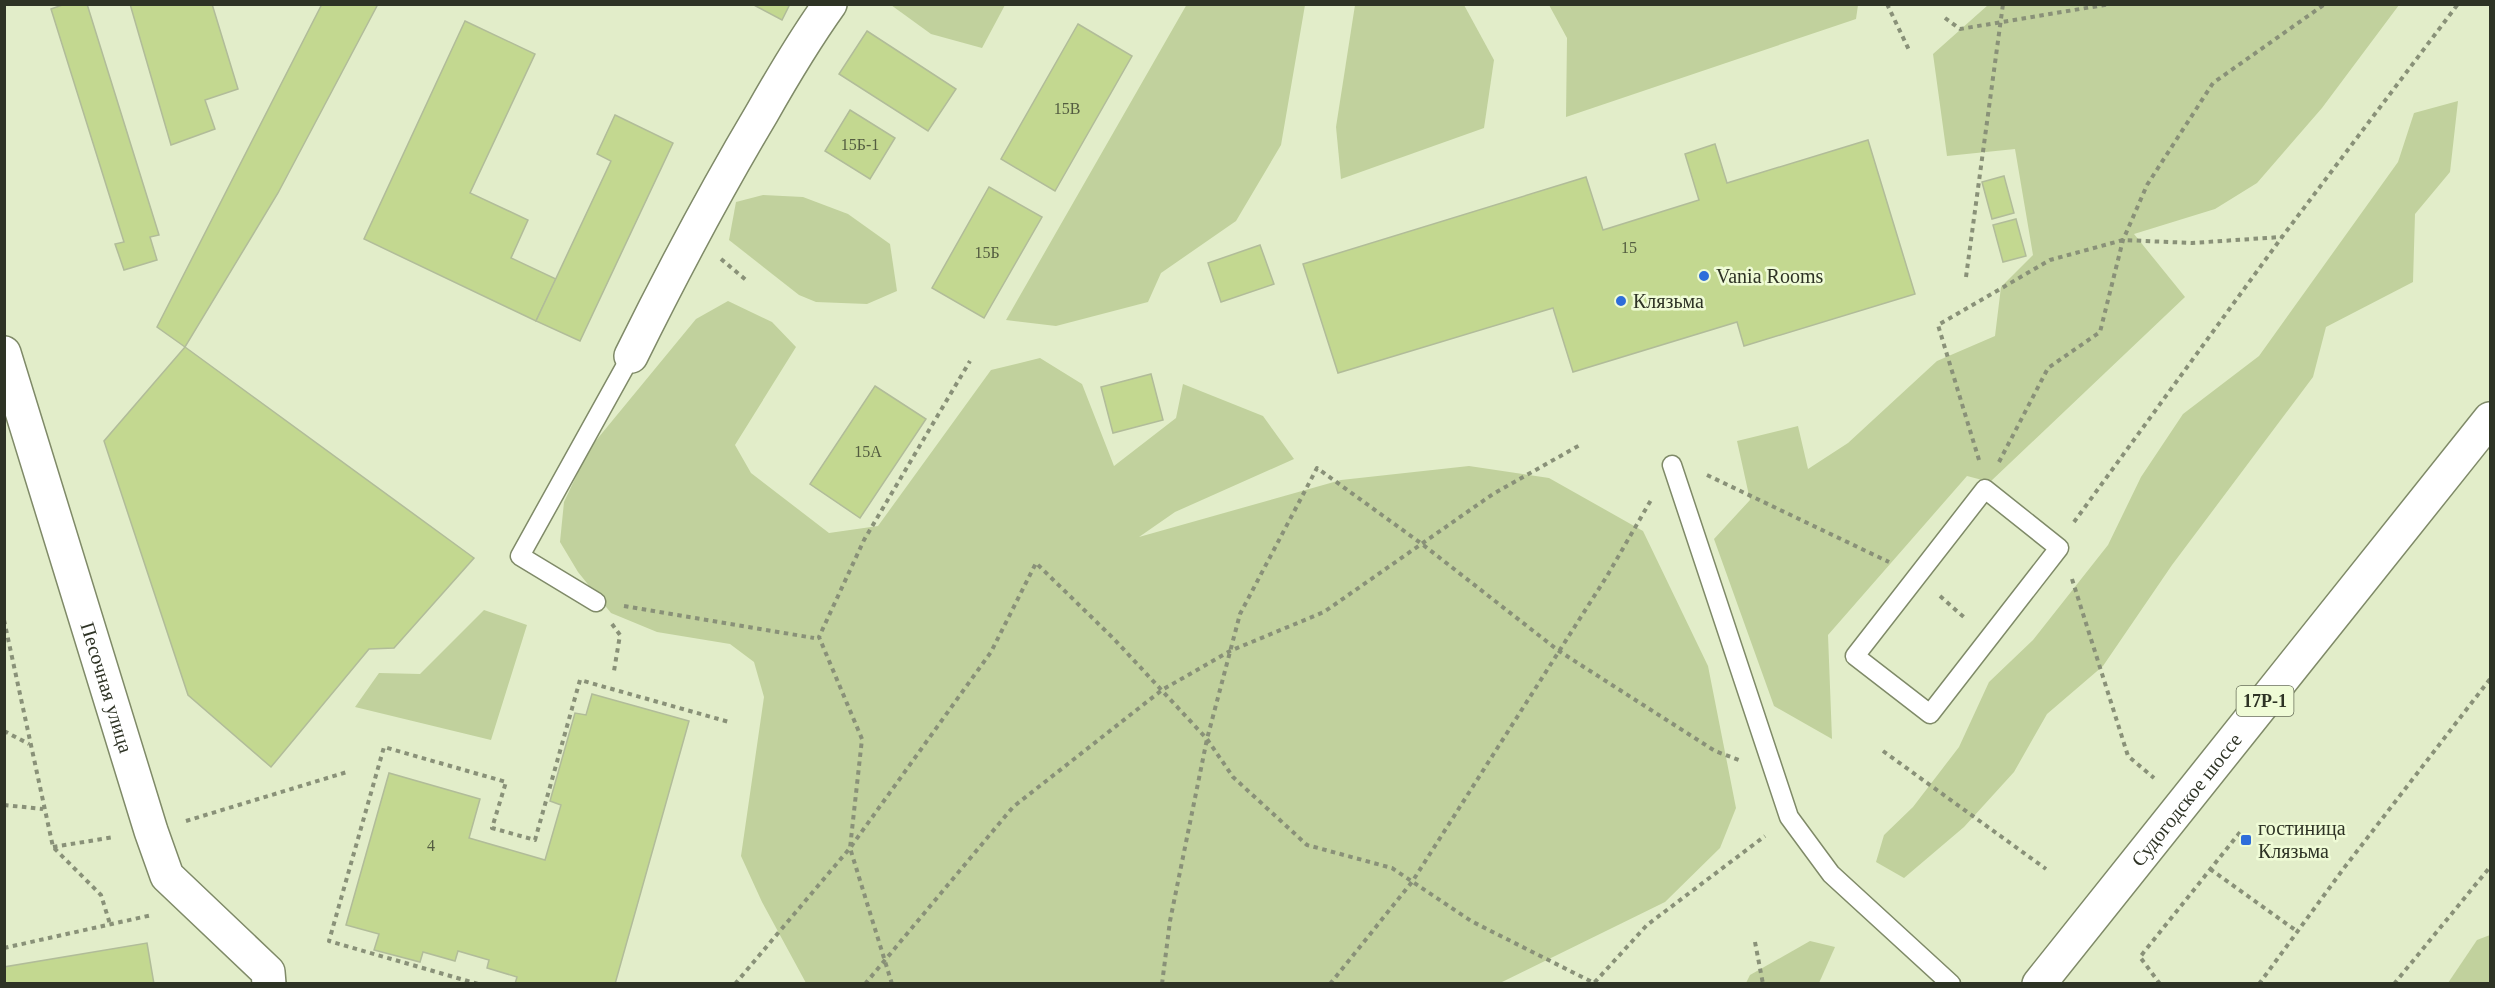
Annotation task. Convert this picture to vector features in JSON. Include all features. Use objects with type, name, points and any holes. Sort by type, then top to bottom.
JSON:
[{"type":"street","points":[[631,356],[684,249],[736,156],[809,33],[830,4]]},
{"type":"street","name":"Песочная улица","points":[[4,353],[151,831],[167,876],[268,972],[269,984]]},
{"type":"street","name":"Судогодское шоссе","points":[[2039,984],[2490,418]]},
{"type":"lane","points":[[596,602],[520,556],[631,356]]},
{"type":"lane","points":[[1672,465],[1789,817],[1831,874],[1951,984]]},
{"type":"lane","points":[[1986,489],[2059,548],[1930,714],[1855,656],[1918,577],[1986,489]]},
{"type":"path","points":[[1887,4],[1909,50]]},
{"type":"path","points":[[1966,278],[2003,4]]},
{"type":"path","points":[[1945,18],[1960,30],[2110,4]]},
{"type":"path","points":[[1997,467],[2048,368],[2100,332],[2123,240],[2147,185],[2213,83],[2325,4]]},
{"type":"path","points":[[2069,529],[2282,237],[2458,4]]},
{"type":"path","points":[[1980,466],[1938,325],[2050,260],[2123,240],[2192,243],[2282,237]]},
{"type":"path","points":[[892,984],[850,848],[862,738],[819,637],[864,540],[970,361]]},
{"type":"path","points":[[865,984],[885,957],[1013,807],[1162,690],[1230,651],[1324,612],[1493,494],[1580,445]]},
{"type":"path","points":[[1330,984],[1412,882],[1607,576],[1672,465],[1714,477],[1918,577],[1974,626]]},
{"type":"path","points":[[1162,984],[1170,921],[1207,739],[1240,614],[1317,468],[1422,544],[1559,651],[1715,751],[1774,772]]},
{"type":"path","points":[[735,984],[850,848],[991,652],[1036,563],[1114,639],[1162,690],[1207,739],[1233,777],[1307,845],[1392,868],[1471,921],[1594,983],[1647,925],[1789,817]]},
{"type":"path","points":[[2070,569],[2077,599],[2098,657],[2128,756],[2183,803]]},
{"type":"path","points":[[596,602],[814,638]]},
{"type":"path","points":[[596,602],[620,635],[614,671]]},
{"type":"path","points":[[4,620],[53,847],[101,895],[110,924]]},
{"type":"path","points":[[2259,984],[2344,868],[2490,679]]},
{"type":"path","points":[[478,984],[329,941],[384,747],[506,782],[492,828],[535,840],[580,680],[729,722]]},
{"type":"path","points":[[4,731],[30,744]]},
{"type":"path","points":[[1883,751],[2046,869]]},
{"type":"path","points":[[53,847],[151,831],[347,772]]},
{"type":"path","points":[[4,805],[43,809]]},
{"type":"path","points":[[2160,984],[2140,957],[2241,831]]},
{"type":"path","points":[[2394,984],[2490,867]]},
{"type":"path","points":[[2210,869],[2298,932]]},
{"type":"path","points":[[4,948],[196,905]]},
{"type":"path","points":[[1755,942],[1763,984]]},
{"type":"green space","points":[[1187,4],[1305,5],[1281,145],[1236,221],[1161,273],[1148,302],[1056,326],[1006,320]]},
{"type":"green space","points":[[891,5],[1005,5],[982,48],[931,34]]},
{"type":"green space","points":[[1355,5],[1464,5],[1494,60],[1484,128],[1341,179],[1336,127]]},
{"type":"green space","points":[[1549,5],[1858,5],[1856,19],[1566,117],[1567,38]]},
{"type":"green space","points":[[1988,5],[2399,5],[2322,108],[2257,183],[2215,209],[2134,234],[2185,297],[1990,482],[1967,476],[1828,635],[1832,739],[1774,706],[1714,539],[1750,500],[1737,441],[1798,426],[1808,469],[1848,443],[1937,361],[1995,336],[2001,287],[2033,255],[2015,149],[1947,156],[1933,54]]},
{"type":"green space","points":[[2458,101],[2450,172],[2415,214],[2413,282],[2326,327],[2313,377],[2172,565],[2103,666],[2047,714],[2014,772],[1964,827],[1904,878],[1876,862],[1884,835],[1913,807],[1959,747],[1989,682],[2033,640],[2108,545],[2141,477],[2183,414],[2259,356],[2398,162],[2414,113]]},
{"type":"green space","points":[[763,195],[803,197],[848,214],[890,244],[897,291],[867,304],[816,302],[799,295],[729,240],[736,202]]},
{"type":"green space","points":[[728,301],[772,322],[796,347],[735,445],[751,473],[829,533],[878,526],[991,370],[1040,358],[1082,384],[1114,466],[1176,418],[1183,384],[1263,416],[1294,459],[1175,512],[1139,537],[1341,480],[1469,466],[1549,478],[1643,531],[1708,666],[1736,808],[1720,848],[1665,902],[1500,983],[806,983],[762,902],[741,856],[764,697],[754,662],[730,644],[657,632],[611,613],[578,572],[560,542],[564,502],[589,449],[696,319]]},
{"type":"green space","points":[[484,610],[527,625],[491,740],[355,707],[379,673],[420,674]]},
{"type":"green space","points":[[2490,935],[2490,983],[2448,983],[2477,940]]},
{"type":"green space","points":[[1810,941],[1835,947],[1819,983],[1746,983],[1750,975]]},
{"type":"building","points":[[65,4],[87,4],[159,235],[150,237],[157,260],[124,270],[115,244],[124,242],[51,9]]},
{"type":"building","points":[[130,4],[212,4],[238,89],[205,100],[215,129],[171,145]]},
{"type":"building","points":[[322,4],[378,4],[278,193],[185,347],[157,327]]},
{"type":"building","points":[[752,4],[790,4],[782,20]]},
{"type":"building","points":[[465,21],[535,54],[470,193],[528,220],[511,258],[556,279],[536,321],[364,239]]},
{"type":"building","points":[[1078,24],[1132,56],[1055,191],[1001,159]]},
{"type":"building","points":[[867,31],[956,89],[928,131],[839,74]]},
{"type":"building","points":[[850,110],[895,138],[870,179],[825,151]]},
{"type":"building","points":[[615,115],[673,143],[580,341],[536,321],[611,161],[597,154]]},
{"type":"building","points":[[1868,140],[1915,294],[1744,346],[1737,322],[1573,372],[1553,308],[1338,373],[1303,264],[1586,177],[1603,230],[1699,200],[1685,154],[1715,144],[1727,183]]},
{"type":"building","points":[[2004,176],[2014,213],[1992,219],[1982,182]]},
{"type":"building","points":[[989,187],[1042,217],[984,318],[932,288]]},
{"type":"building","points":[[2016,219],[2026,256],[2003,262],[1993,225]]},
{"type":"building","points":[[1260,245],[1274,284],[1221,302],[1208,263]]},
{"type":"building","points":[[185,347],[474,558],[394,648],[369,649],[271,767],[188,695],[104,441]]},
{"type":"building","points":[[1151,374],[1163,420],[1113,433],[1101,387]]},
{"type":"building","points":[[875,386],[926,419],[860,518],[810,484]]},
{"type":"building","points":[[592,694],[689,721],[615,984],[515,984],[517,977],[487,968],[489,960],[458,951],[455,961],[423,952],[420,962],[374,950],[379,934],[346,925],[389,773],[480,799],[469,838],[545,860],[561,805],[550,801],[575,713],[586,715]]},
{"type":"building","points":[[147,943],[154,984],[4,984],[4,967]]},
{"type":"place","name":"Vania Rooms","points":[[1704,276]]},
{"type":"place","name":"Клязьма","points":[[1621,301]]},
{"type":"place","name":"гостиница Клязьма","points":[[2246,840]]}]
